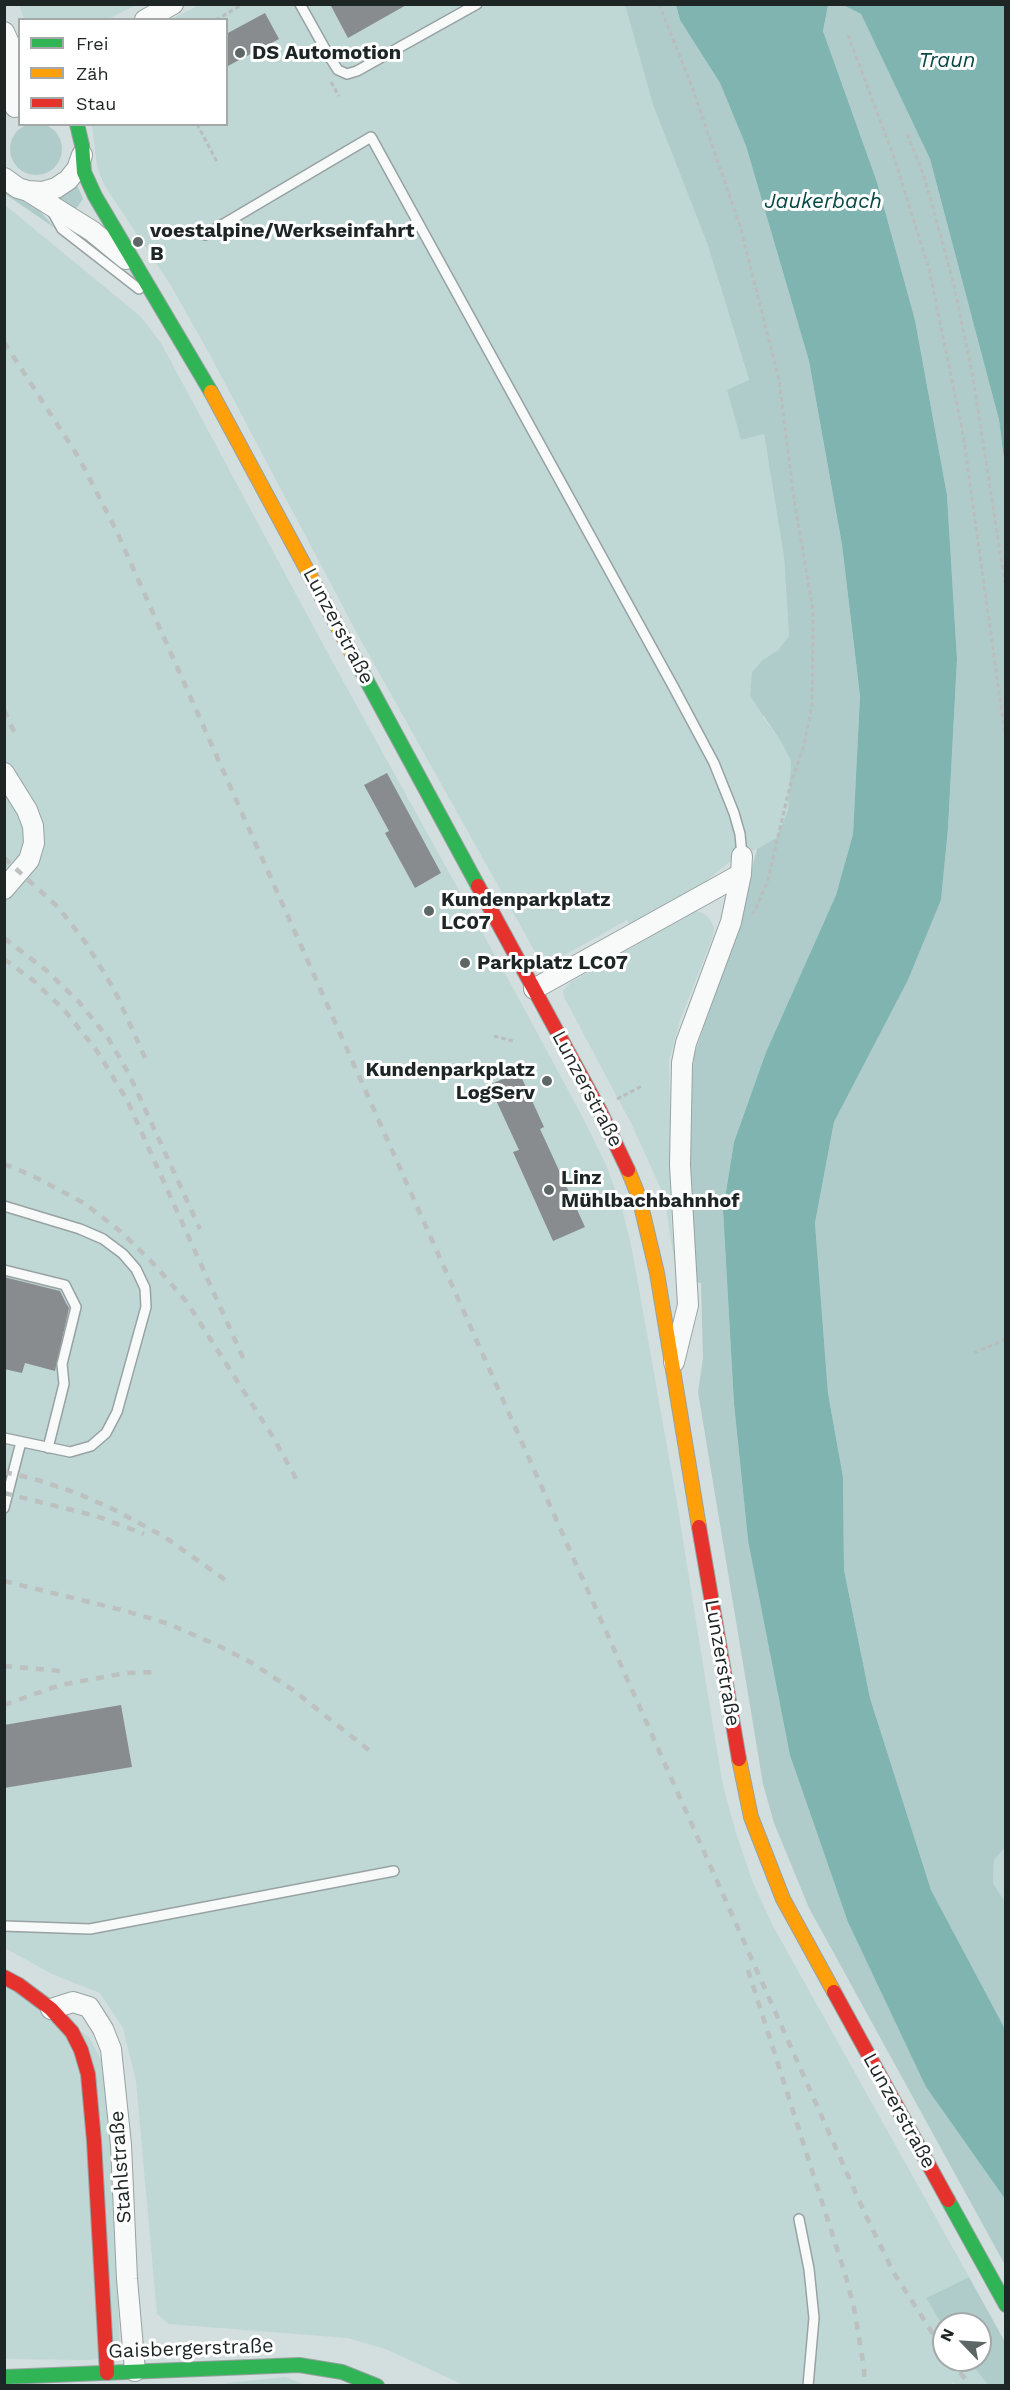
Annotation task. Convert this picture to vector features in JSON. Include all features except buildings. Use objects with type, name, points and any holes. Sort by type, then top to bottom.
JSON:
[{"type":"street","points":[[148,18],[173,4]]},
{"type":"street","points":[[5,38],[18,65],[10,111]]},
{"type":"street","points":[[4,81],[18,65]]},
{"type":"street","name":"Lunzerstraße","points":[[77,126],[82,145],[84,172],[95,196],[191,355],[599,1109],[635,1187],[657,1273],[741,1772],[751,1817],[765,1858],[783,1899],[1005,2305]]},
{"type":"street","points":[[28,191],[42,192],[56,188],[68,180],[77,169],[81,155]]},
{"type":"street","name":"Lunzerstraße","points":[[4,178],[92,231],[136,266]]},
{"type":"street","points":[[4,773],[27,810],[33,826],[34,843],[29,860],[4,889]]},
{"type":"street","points":[[534,989],[742,865]]},
{"type":"street","points":[[672,1367],[688,1305],[680,1165],[682,1063],[686,1043],[731,922],[742,865]]},
{"type":"street","name":"Stahlstraße","points":[[4,1977],[19,1985],[51,2009],[72,2032],[88,2074],[107,2373]]},
{"type":"street","name":"Stahlstraße","points":[[51,2009],[73,2002],[89,2007],[103,2028],[111,2049],[121,2145],[127,2279],[135,2371]]},
{"type":"street","name":"Gaisbergerstraße","points":[[4,2377],[299,2365],[342,2372],[377,2385]]},
{"type":"lane","points":[[300,4],[328,56],[338,70],[347,74],[357,71],[477,4]]},
{"type":"lane","points":[[205,236],[370,137],[714,763],[740,834],[742,865]]},
{"type":"lane","points":[[50,206],[62,229],[114,271],[160,303]]},
{"type":"lane","points":[[4,1206],[80,1228],[103,1239],[123,1254],[136,1269],[145,1288],[146,1307],[117,1412],[106,1433],[91,1446],[70,1452],[4,1438]]},
{"type":"lane","points":[[4,1270],[65,1285],[76,1307],[62,1364],[64,1384],[48,1448]]},
{"type":"lane","points":[[4,1508],[21,1442]]},
{"type":"lane","points":[[4,1926],[90,1929],[394,1871]]},
{"type":"lane","points":[[799,2219],[809,2269],[814,2318],[808,2385]]},
{"type":"path","points":[[219,18],[243,4]]},
{"type":"path","points":[[659,4],[692,87],[740,226],[774,358],[779,380],[794,499],[813,610],[812,707],[767,883],[750,919]]},
{"type":"path","points":[[848,35],[894,158],[929,269],[963,434],[1005,742]]},
{"type":"path","points":[[197,126],[218,164]]},
{"type":"path","points":[[907,134],[924,176],[954,285],[973,378],[1005,590]]},
{"type":"path","points":[[494,1036],[513,1041]]},
{"type":"path","points":[[614,1101],[642,1086]]},
{"type":"path","points":[[974,1353],[1005,1339]]},
{"type":"shaded area","points":[[19,4],[136,5],[110,18],[24,18]]},
{"type":"shaded area","points":[[199,5],[625,5],[653,105],[707,243],[749,381],[727,390],[741,439],[764,434],[784,557],[789,636],[778,650],[763,660],[763,717],[780,740],[791,761],[788,811],[776,838],[733,859],[698,888],[631,926],[627,920],[555,959],[538,957],[359,637],[209,353],[170,284],[101,177],[97,165],[92,126],[228,126],[228,18],[174,18]]},
{"type":"shaded area","points":[[625,5],[676,5],[680,20],[720,83],[746,146],[809,361],[842,545],[860,696],[853,834],[836,895],[766,1052],[734,1142],[723,1210],[734,1404],[748,1540],[926,2087],[1005,2199],[1005,2265],[809,1908],[774,1823],[763,1784],[698,1392],[703,1358],[701,1283],[694,1282],[689,1115],[694,1055],[735,936],[757,849],[776,838],[788,811],[791,761],[780,740],[750,696],[752,672],[763,660],[778,650],[789,636],[784,557],[764,434],[741,440],[727,390],[749,380],[707,243],[653,105]]},
{"type":"shaded area","points":[[843,5],[861,14],[930,159],[999,420],[1005,467],[1006,1846],[994,1860],[993,1883],[1005,1902],[1005,2029],[931,1890],[870,1698],[844,1570],[843,1477],[828,1393],[815,1223],[834,1122],[908,980],[941,900],[948,829],[957,659],[947,495],[915,320],[877,182],[823,31],[828,6]]},
{"type":"shaded area","points":[[24,126],[51,127],[58,134],[62,144],[62,154],[58,164],[51,171],[41,175],[31,175],[21,171],[14,164],[10,154],[10,144],[14,134]]},
{"type":"shaded area","points":[[77,185],[83,199],[75,210],[58,200]]},
{"type":"shaded area","points":[[4,190],[39,210],[55,228],[5,194]]},
{"type":"shaded area","points":[[5,205],[140,316],[161,343],[332,661],[519,999],[606,1165],[621,1205],[632,1250],[676,1497],[724,1790],[736,1833],[753,1883],[773,1926],[969,2277],[926,2298],[934,2312],[932,2312],[932,2372],[978,2372],[988,2385],[955,2385],[953,2383],[947,2386],[464,2385],[388,2350],[348,2338],[169,2324],[157,2314],[136,2081],[123,2028],[100,1993],[52,1974],[5,1948]]},
{"type":"shaded area","points":[[696,911],[709,918],[714,928],[713,936],[680,1020],[669,1061],[671,1218],[676,1272],[665,1201],[661,1189],[632,1125],[564,997],[563,991],[571,982]]},
{"type":"shaded area","points":[[1005,1846],[1005,1902],[993,1883],[994,1860]]},
{"type":"shaded area","points":[[4,1977],[89,2037],[104,2065],[109,2098],[120,2351],[118,2356],[112,2358],[5,2359]]},
{"type":"shaded area","points":[[969,2277],[988,2312],[934,2312],[926,2298]]},
{"type":"shaded area","points":[[992,2319],[1005,2342],[1005,2385],[988,2385],[978,2372],[992,2372]]},
{"type":"shaded area","points":[[286,2377],[305,2385],[226,2386],[227,2383]]},
{"type":"water","name":"Jaukerbach","points":[[676,5],[831,5],[828,6],[823,31],[877,182],[915,320],[947,495],[957,659],[948,829],[941,900],[908,980],[834,1122],[815,1223],[828,1393],[843,1477],[844,1570],[870,1698],[931,1890],[1005,2029],[1005,2199],[926,2087],[848,1922],[790,1755],[748,1540],[734,1404],[723,1210],[734,1142],[766,1052],[836,895],[853,834],[860,696],[842,545],[809,361],[746,146],[720,83],[680,20]]},
{"type":"water","name":"Traun","points":[[843,5],[1005,5],[1005,467],[999,420],[930,159],[861,14]]},
{"type":"railway","points":[[4,342],[79,458],[117,532],[866,2216],[894,2273],[932,2332]]},
{"type":"railway","points":[[4,710],[16,736]]},
{"type":"railway","points":[[4,858],[58,907],[86,943],[115,991],[146,1060]]},
{"type":"railway","points":[[4,938],[47,971],[79,1002],[108,1038],[129,1074],[200,1229]]},
{"type":"railway","points":[[4,959],[34,981],[65,1011],[97,1051],[127,1100],[244,1360]]},
{"type":"railway","points":[[4,1164],[31,1175],[84,1203],[120,1231],[153,1263],[186,1301],[273,1437],[298,1482]]},
{"type":"railway","points":[[4,1472],[35,1479],[79,1494],[115,1510],[163,1536],[227,1581]]},
{"type":"railway","points":[[4,1493],[96,1516],[144,1534]]},
{"type":"railway","points":[[4,1581],[169,1624],[219,1646],[252,1663],[293,1690],[370,1751]]},
{"type":"railway","points":[[4,1666],[61,1671]]},
{"type":"railway","points":[[4,1705],[60,1685],[126,1673],[157,1672]]},
{"type":"railway","points":[[748,1970],[846,2277],[854,2308],[865,2386]]},
{"type":"railway","points":[[960,2372],[971,2386]]},
{"type":"traffic: fast","points":[[77,126],[82,145],[84,172],[95,196],[211,392]]},
{"type":"traffic: fast","points":[[355,659],[478,886]]},
{"type":"traffic: fast","points":[[948,2200],[1006,2305]]},
{"type":"traffic: fast","points":[[4,2377],[299,2365],[342,2372],[377,2386]]},
{"type":"traffic: slow","points":[[211,392],[355,659]]},
{"type":"traffic: slow","points":[[628,1170],[639,1197],[657,1273],[699,1527]]},
{"type":"traffic: slow","points":[[739,1759],[751,1817],[783,1899],[834,1992]]},
{"type":"traffic: jam","points":[[478,886],[599,1109],[628,1170]]},
{"type":"traffic: jam","points":[[699,1527],[739,1759]]},
{"type":"traffic: jam","points":[[4,1977],[19,1985],[51,2009],[72,2032],[81,2050],[88,2074],[107,2373]]},
{"type":"traffic: jam","points":[[834,1992],[948,2200]]},
{"type":"place","name":"DS Automotion","points":[[240,53]]},
{"type":"place","name":"voestalpine/Werkseinfahrt B","points":[[138,242]]},
{"type":"place","name":"Kundenparkplatz LC07","points":[[429,911]]},
{"type":"place","name":"Parkplatz LC07","points":[[465,963]]},
{"type":"place","name":"Kundenparkplatz LogServ","points":[[547,1081]]},
{"type":"place","name":"Linz Mühlbachbahnhof","points":[[549,1190]]}]
